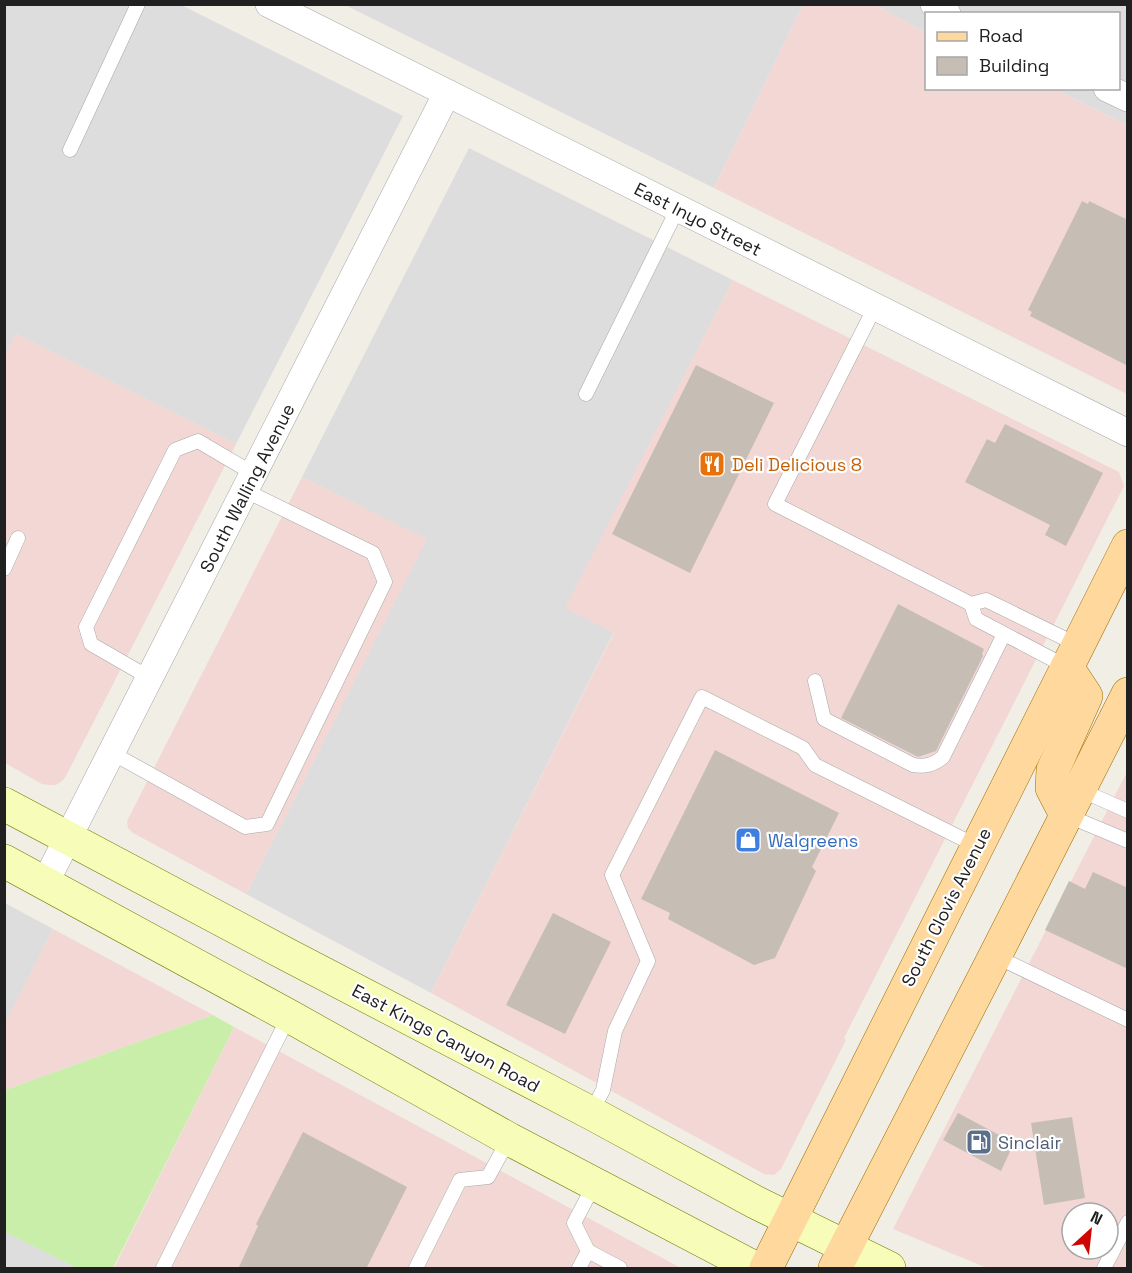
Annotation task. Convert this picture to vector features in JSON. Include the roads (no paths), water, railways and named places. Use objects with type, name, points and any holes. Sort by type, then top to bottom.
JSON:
[{"type":"main road","name":"South Clovis Avenue","points":[[766,1269],[1128,546]]},
{"type":"main road","points":[[1072,656],[1086,696],[1053,770],[1052,788],[1072,802]]},
{"type":"main road","points":[[840,1258],[1128,694]]},
{"type":"main road","name":"East Kings Canyon Road","points":[[4,804],[790,1220],[840,1258],[889,1269]]},
{"type":"main road","points":[[4,861],[509,1139],[755,1269]]},
{"type":"street","name":"East Inyo Street","points":[[269,4],[1128,433]]},
{"type":"street","points":[[1111,90],[1128,98]]},
{"type":"street","name":"South Walling Avenue","points":[[45,883],[447,93]]},
{"type":"lane","points":[[70,150],[138,4]]},
{"type":"lane","points":[[586,394],[678,208]]},
{"type":"lane","points":[[875,307],[775,504],[971,604],[986,600],[1072,656]]},
{"type":"lane","points":[[112,753],[245,827],[267,824],[385,582],[374,553],[250,482],[198,441],[175,450],[86,627],[91,644],[150,678]]},
{"type":"lane","points":[[4,569],[18,538]]},
{"type":"lane","points":[[971,604],[976,620],[1004,634],[1072,656]]},
{"type":"lane","points":[[815,681],[824,719],[913,765],[934,764],[942,757],[1004,634]]},
{"type":"lane","points":[[591,1113],[603,1090],[615,1031],[648,961],[612,875],[702,697],[802,748],[815,765],[977,846]]},
{"type":"lane","points":[[1072,802],[1128,811]]},
{"type":"lane","points":[[1072,802],[1128,841]]},
{"type":"lane","points":[[995,956],[1128,1020]]},
{"type":"lane","points":[[164,1269],[289,1016]]},
{"type":"lane","points":[[416,1269],[460,1180],[488,1177],[509,1139]]},
{"type":"lane","points":[[594,1185],[574,1223],[588,1251],[620,1269]]},
{"type":"lane","points":[[1104,1269],[1128,1222]]},
{"type":"lane","points":[[579,1269],[588,1251]]},
{"type":"place","name":"Deli Delicious 8","points":[[712,464]]},
{"type":"place","name":"Walgreens","points":[[748,840]]},
{"type":"place","name":"Sinclair","points":[[979,1142]]}]
